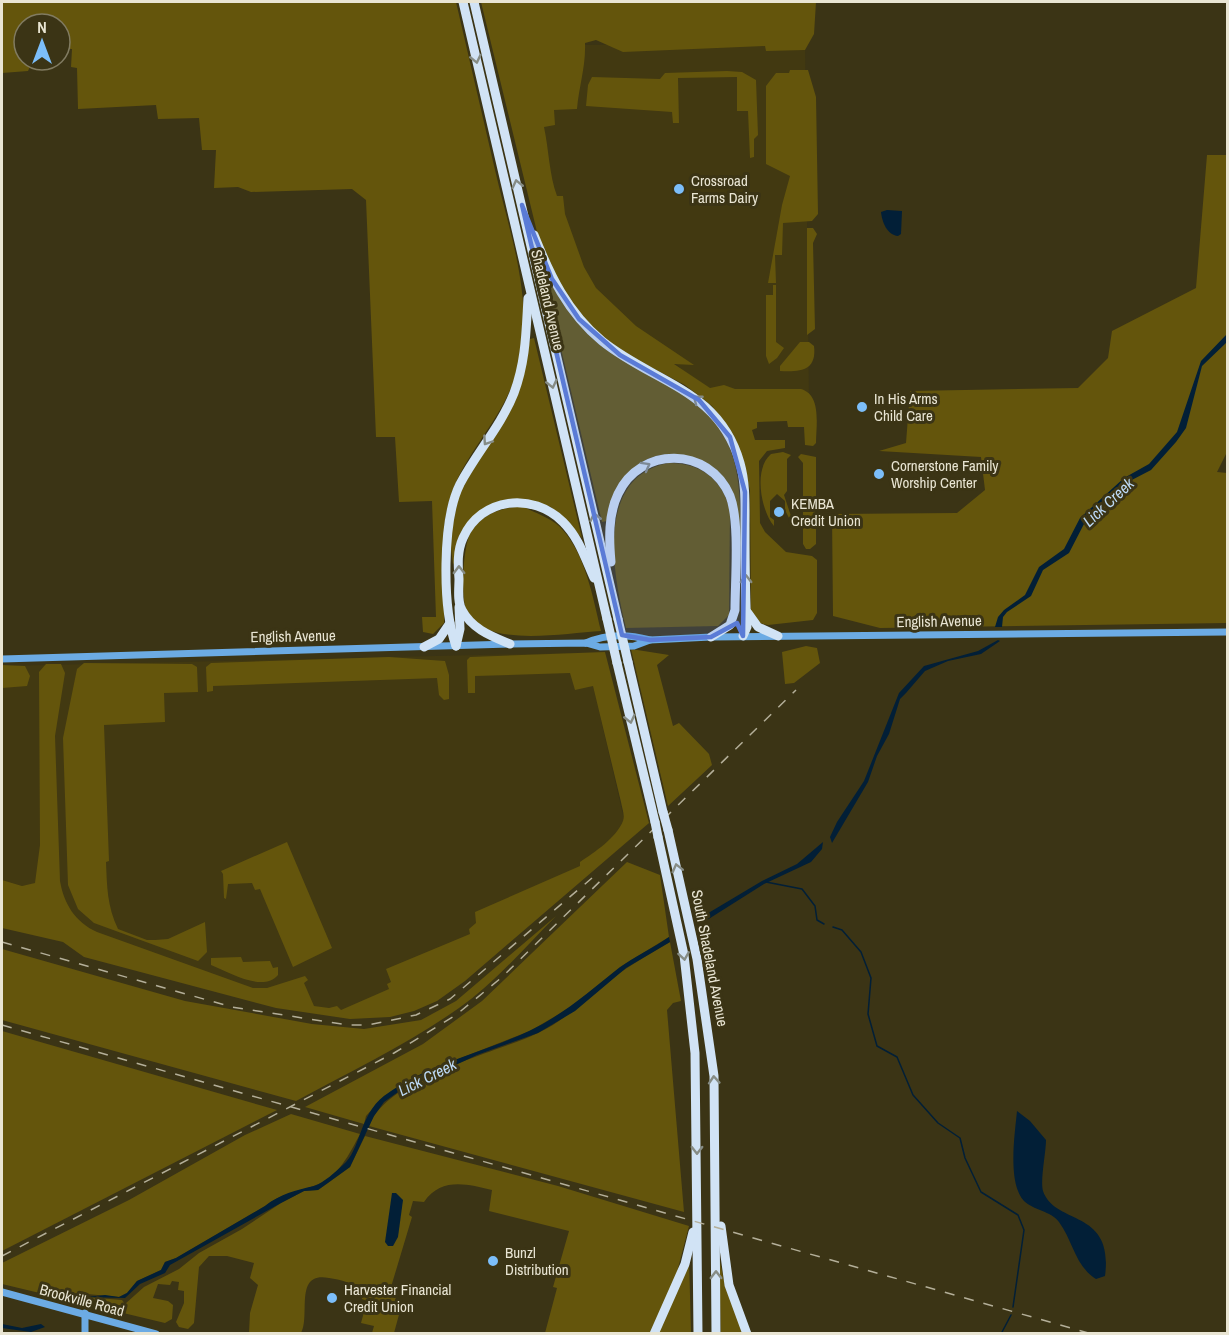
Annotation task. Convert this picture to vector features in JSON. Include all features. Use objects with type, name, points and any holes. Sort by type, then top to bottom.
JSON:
[{"type":"highway","name":"Shadeland Avenue","points":[[463,2],[604,605]]},
{"type":"highway","name":"Shadeland Avenue","points":[[474,2],[613,595]]},
{"type":"highway","points":[[522,204],[552,279],[579,319],[620,355],[699,400],[715,416],[730,437],[740,463],[744,486],[747,627],[743,636]]},
{"type":"highway","points":[[456,646],[450,623],[447,539],[451,508],[464,477],[497,427],[513,394],[526,345],[529,286]]},
{"type":"highway","points":[[613,595],[609,539],[617,495],[628,479],[642,467],[664,458],[684,458],[699,463],[713,472],[724,485],[732,501],[735,610],[743,636]]},
{"type":"highway","points":[[456,646],[460,629],[458,557],[464,535],[483,513],[501,505],[516,502],[546,509],[569,528],[579,544],[604,605]]},
{"type":"highway","name":"South Shadeland Avenue","points":[[613,595],[695,945],[709,1035],[716,1110],[716,1334]]},
{"type":"highway","name":"South Shadeland Avenue","points":[[604,605],[681,938],[690,994],[696,1074],[698,1334]]},
{"type":"highway","points":[[459,606],[480,630],[510,644]]},
{"type":"highway","points":[[746,609],[756,625],[778,636]]},
{"type":"highway","points":[[711,637],[730,625],[735,610]]},
{"type":"highway","points":[[424,646],[439,639],[450,623]]},
{"type":"highway","points":[[716,1181],[726,1271],[733,1300],[747,1334]]},
{"type":"highway","points":[[654,1334],[688,1256],[697,1188]]},
{"type":"street","name":"English Avenue","points":[[2,659],[586,643],[600,636],[633,635],[650,640],[743,636],[1227,632]]},
{"type":"street","name":"Brookville Road","points":[[2,1292],[156,1334]]},
{"type":"street","points":[[85,1313],[85,1334]]},
{"type":"highlighted area","points":[[522,205],[552,279],[579,319],[620,355],[699,400],[730,437],[745,492],[743,636],[737,623],[711,637],[650,640],[622,635]]},
{"type":"shaded area","points":[[2,2],[456,2],[518,264],[524,311],[520,359],[515,379],[498,413],[460,475],[447,508],[443,540],[444,623],[433,634],[423,632],[422,617],[436,617],[432,501],[399,502],[395,437],[376,437],[366,200],[352,189],[251,192],[238,187],[214,188],[216,150],[202,150],[199,118],[158,119],[156,105],[78,109],[77,68],[72,67],[72,12],[12,12],[12,72],[15,72],[2,73]]},
{"type":"shaded area","points":[[481,2],[816,2],[814,34],[805,50],[766,51],[765,46],[623,52],[596,40],[585,43],[577,109],[554,110],[555,125],[544,127],[557,196],[563,196],[565,214],[584,267],[596,288],[636,326],[694,365],[674,364],[710,388],[724,385],[735,389],[801,389],[808,392],[812,398],[817,420],[816,443],[813,446],[805,445],[804,427],[788,427],[787,421],[757,422],[757,428],[752,430],[755,440],[785,440],[785,448],[767,451],[759,461],[760,523],[765,532],[786,552],[812,556],[817,560],[817,613],[813,620],[768,625],[759,623],[751,613],[750,490],[740,453],[729,429],[712,406],[685,385],[628,355],[602,336],[577,311],[556,278],[538,236]]},
{"type":"shaded area","points":[[805,43],[809,400],[715,401],[676,364],[613,321],[576,278],[513,61],[583,45]]},
{"type":"shaded area","points":[[790,70],[808,70],[816,97],[818,214],[812,221],[783,223],[782,255],[775,255],[776,283],[768,283],[782,205],[790,176],[766,164],[766,86],[776,73],[789,73]]},
{"type":"shaded area","points":[[742,72],[756,80],[758,135],[754,139],[754,157],[750,158],[748,111],[737,111],[737,77],[678,78],[679,123],[673,123],[672,112],[586,106],[588,85],[592,77],[660,79],[665,73]]},
{"type":"shaded area","points":[[1207,155],[1227,155],[1228,450],[1217,472],[1227,473],[1227,623],[880,628],[833,616],[832,514],[957,513],[985,490],[981,457],[879,451],[906,443],[910,391],[1078,388],[1108,358],[1112,331],[1196,288]]},
{"type":"shaded area","points":[[807,228],[813,228],[817,234],[813,243],[815,329],[807,335]]},
{"type":"shaded area","points":[[546,273],[592,336],[604,346],[676,388],[715,423],[727,441],[734,461],[739,485],[741,547],[730,494],[722,475],[694,458],[660,455],[647,459],[635,467],[625,477],[618,490],[607,521],[602,522],[549,298],[547,298],[542,274]]},
{"type":"shaded area","points":[[773,285],[776,285],[776,342],[784,348],[769,364],[766,356],[766,295],[773,295]]},
{"type":"shaded area","points":[[534,338],[582,538],[551,507],[525,499],[503,500],[479,512],[453,565],[450,540],[459,494],[487,446],[526,362],[530,339]]},
{"type":"shaded area","points":[[800,342],[809,342],[814,346],[813,361],[800,370],[780,371],[780,366]]},
{"type":"shaded area","points":[[783,452],[791,455],[787,459],[787,491],[784,495],[791,516],[789,518],[785,510],[785,501],[777,494],[770,501],[770,517],[774,520],[774,526],[769,519],[763,501],[762,469],[771,454]]},
{"type":"shaded area","points":[[801,454],[816,457],[816,544],[810,549],[806,549],[803,544],[803,463],[798,457]]},
{"type":"shaded area","points":[[669,463],[691,466],[709,475],[727,500],[730,511],[729,615],[718,626],[626,628],[614,556],[614,530],[619,507],[629,487],[645,472]]},
{"type":"shaded area","points":[[523,506],[555,522],[568,536],[587,576],[601,631],[543,636],[499,633],[484,628],[467,611],[463,570],[466,546],[472,530],[483,519],[495,512]]},
{"type":"shaded area","points":[[806,646],[817,648],[820,663],[794,683],[785,684],[782,652]]},
{"type":"shaded area","points":[[631,649],[669,655],[657,665],[673,726],[679,723],[709,754],[712,765],[668,806]]},
{"type":"shaded area","points":[[605,652],[649,823],[465,981],[437,1001],[414,1011],[390,1017],[350,1019],[276,1008],[84,957],[63,942],[2,928],[2,880],[22,886],[35,883],[40,845],[39,672],[46,664],[61,664],[65,673],[55,736],[60,881],[64,897],[77,918],[97,932],[253,988],[267,988],[305,976],[308,980],[304,983],[314,1006],[329,1008],[337,1006],[341,1010],[389,989],[387,984],[391,982],[386,969],[470,934],[469,929],[476,923],[475,912],[580,866],[580,862],[605,844],[620,827],[624,814],[593,686],[575,690],[570,673],[475,676],[475,693],[468,693],[467,660],[470,657]]},
{"type":"shaded area","points":[[569,653],[593,685],[626,828],[537,902],[350,1015],[270,995],[80,927],[35,884],[22,886],[2,880],[2,666]]},
{"type":"shaded area","points":[[389,657],[445,661],[449,675],[449,699],[444,700],[439,695],[437,678],[213,686],[213,691],[207,692],[206,667],[211,663]]},
{"type":"shaded area","points":[[84,663],[192,664],[197,667],[198,692],[164,693],[165,722],[104,725],[109,861],[106,862],[114,921],[118,929],[147,940],[168,939],[205,922],[207,952],[198,961],[94,923],[78,909],[68,885],[63,738],[77,669]]},
{"type":"shaded area","points":[[2,665],[25,666],[30,676],[27,686],[2,688]]},
{"type":"shaded area","points":[[287,842],[332,948],[293,967],[260,889],[255,890],[252,883],[228,884],[226,899],[221,871]]},
{"type":"shaded area","points":[[627,862],[660,875],[669,937],[620,967],[571,1007],[530,1031],[438,1067],[384,1096],[366,1116],[364,1124],[305,1107],[423,1044],[482,1001]]},
{"type":"shaded area","points":[[556,916],[497,976],[459,1008],[400,1045],[296,1101],[2,1020],[2,949],[185,1001],[312,1024],[364,1029],[421,1020],[456,1001]]},
{"type":"shaded area","points":[[670,942],[681,1001],[673,1003],[667,1010],[684,1212],[369,1126],[380,1109],[397,1094],[444,1069],[538,1033],[573,1011],[616,976]]},
{"type":"shaded area","points":[[241,957],[243,962],[270,961],[273,968],[278,967],[278,975],[272,980],[255,982],[211,965],[211,958]]},
{"type":"shaded area","points":[[2,1031],[277,1110],[2,1251]]},
{"type":"shaded area","points":[[291,1114],[360,1134],[342,1164],[331,1177],[316,1185],[283,1195],[176,1258],[165,1262],[161,1270],[137,1281],[127,1293],[119,1297],[87,1294],[86,1297],[122,1300],[125,1304],[144,1287],[179,1269],[199,1253],[242,1229],[281,1203],[304,1191],[318,1190],[350,1167],[365,1136],[558,1186],[689,1226],[676,1276],[650,1333],[545,1333],[557,1288],[553,1287],[569,1231],[489,1211],[492,1190],[455,1184],[438,1189],[424,1202],[413,1201],[409,1215],[412,1217],[391,1287],[397,1289],[395,1304],[400,1311],[394,1333],[372,1333],[374,1326],[361,1323],[367,1301],[362,1299],[360,1289],[342,1281],[318,1278],[311,1281],[307,1288],[304,1325],[301,1333],[249,1333],[250,1313],[258,1285],[250,1278],[254,1263],[227,1256],[209,1256],[199,1267],[194,1323],[188,1329],[179,1327],[176,1322],[184,1303],[184,1291],[178,1290],[179,1282],[172,1281],[170,1285],[158,1284],[153,1298],[168,1301],[173,1305],[172,1319],[165,1323],[2,1284],[2,1263],[129,1200],[245,1135]]},
{"type":"shaded area","points":[[719,1257],[725,1286],[743,1333],[721,1333]]},
{"type":"shaded area","points":[[689,1258],[691,1333],[657,1334]]},
{"type":"water","points":[[902,211],[901,234],[898,236],[888,231],[884,224],[881,212]]},
{"type":"water","name":"Lick Creek","points":[[1227,334],[1227,342],[1202,366],[1186,428],[1176,442],[1151,470],[1126,483],[1085,522],[1069,553],[1043,570],[1031,596],[1007,612],[1003,617],[1002,627],[995,627],[998,617],[1004,610],[1025,595],[1039,567],[1064,549],[1080,518],[1124,478],[1149,464],[1177,432],[1201,361]]},
{"type":"water","points":[[1000,641],[981,654],[948,661],[925,671],[900,699],[889,734],[877,756],[868,782],[832,843],[830,837],[837,822],[864,781],[899,693],[924,666],[978,651]]},
{"type":"water","points":[[823,842],[822,849],[811,862],[764,884],[707,920],[705,915],[762,881],[797,864]]},
{"type":"water","name":"Lick Creek","points":[[669,937],[670,942],[626,968],[575,1011],[538,1033],[477,1055],[398,1092],[384,1102],[374,1116],[350,1167],[318,1190],[304,1191],[170,1265],[165,1273],[140,1284],[125,1298],[87,1297],[105,1295],[119,1297],[127,1293],[137,1281],[161,1270],[165,1262],[176,1258],[276,1198],[322,1182],[349,1159],[370,1113],[384,1096],[418,1075],[541,1025],[576,1002],[625,964]]},
{"type":"water","points":[[1017,1111],[1030,1121],[1046,1140],[1043,1191],[1049,1202],[1093,1228],[1101,1239],[1105,1254],[1105,1276],[1096,1279],[1089,1274],[1056,1218],[1028,1204],[1019,1193],[1015,1182],[1013,1158]]},
{"type":"water","points":[[392,1193],[396,1193],[403,1200],[398,1237],[393,1246],[388,1246],[385,1242]]},
{"type":"water","points":[[2,1324],[22,1328],[41,1324],[45,1327],[31,1332],[2,1328]]},
{"type":"waterway","points":[[766,882],[802,889],[815,906],[817,920],[824,924]]},
{"type":"waterway","points":[[833,927],[842,930],[861,952],[871,978],[868,1014],[877,1046],[897,1057],[913,1095],[938,1123],[960,1138],[965,1158],[981,1192],[1018,1215],[1024,1230],[1013,1307]]},
{"type":"waterway","points":[[1001,1334],[1011,1315]]},
{"type":"railway","points":[[2,1256],[394,1053],[456,1015],[501,978],[796,690]]},
{"type":"railway","points":[[2,942],[232,1007],[348,1025],[368,1025],[416,1015],[450,999],[592,878]]},
{"type":"railway","points":[[2,1025],[1092,1334]]},
{"type":"place","name":"Crossroad Farms Dairy","points":[[679,189]]},
{"type":"place","name":"In His Arms Child Care","points":[[862,407]]},
{"type":"place","name":"Cornerstone Family Worship Center","points":[[879,474]]},
{"type":"place","name":"KEMBA Credit Union","points":[[779,512]]},
{"type":"place","name":"Bunzl Distribution","points":[[493,1261]]},
{"type":"place","name":"Harvester Financial Credit Union","points":[[332,1298]]}]
